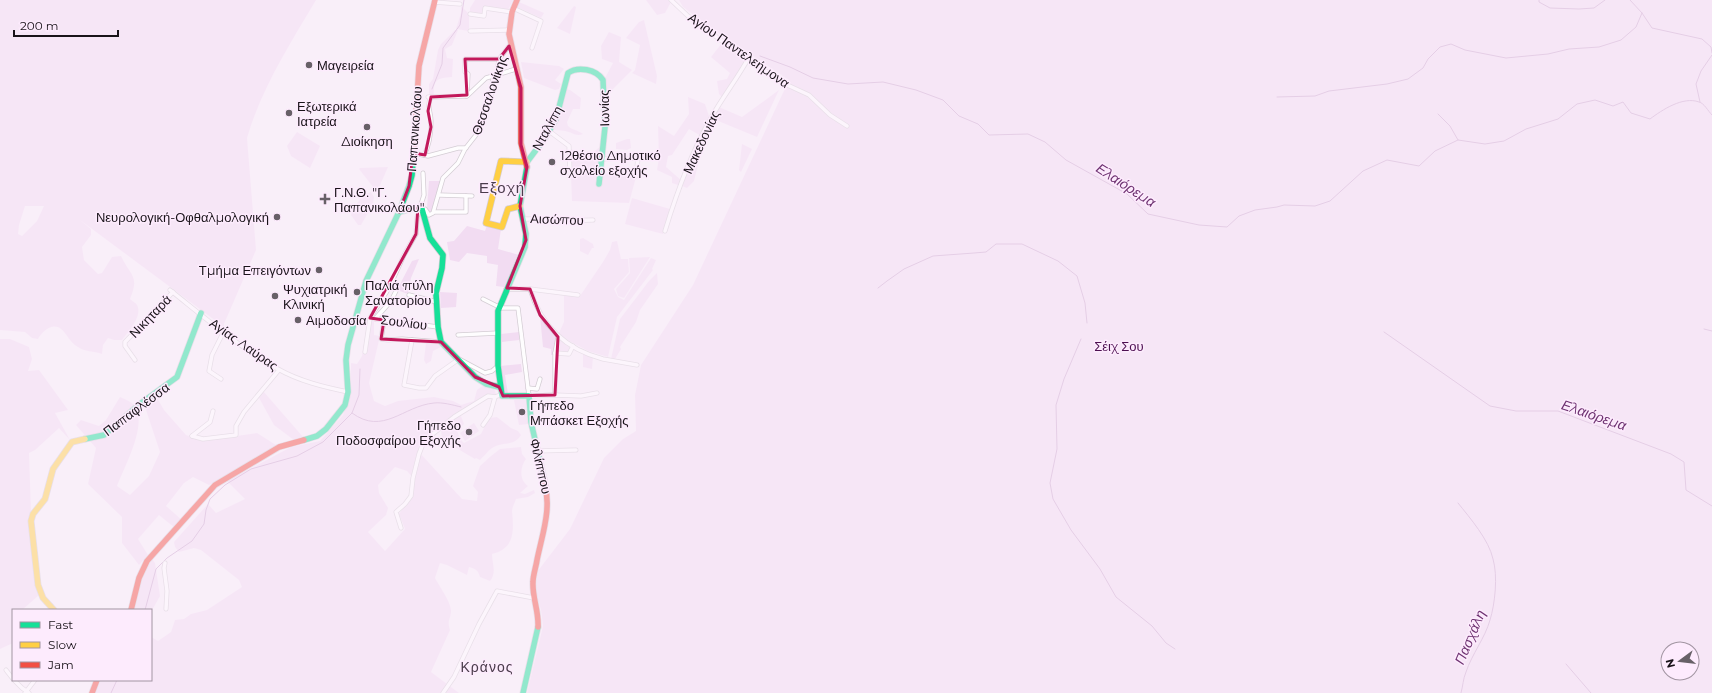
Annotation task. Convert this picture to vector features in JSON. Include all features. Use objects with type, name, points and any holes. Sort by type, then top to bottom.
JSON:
[{"type":"street","points":[[500,394],[498,366],[499,307],[525,247],[526,234],[520,206],[527,162],[521,145],[521,88],[509,46],[509,30],[512,10],[517,0]]},
{"type":"street","name":"Αγίου Παντελεήμονα","points":[[671,0],[688,16],[748,59],[783,83],[809,95],[830,115],[847,126]]},
{"type":"street","points":[[434,1],[460,4]]},
{"type":"street","name":"Παπανικολάου","points":[[131,609],[140,574],[147,561],[215,485],[279,446],[313,438],[322,433],[341,411],[344,405],[348,392],[346,355],[356,314],[370,271],[410,186],[413,171],[420,58],[430,25],[434,1]]},
{"type":"street","points":[[470,14],[484,16],[485,8],[512,10],[541,21],[532,48]]},
{"type":"street","points":[[470,32],[509,30]]},
{"type":"street","name":"Θεσσαλονίκης","points":[[434,212],[443,178],[458,163],[466,148],[476,135],[491,95],[493,77],[497,74],[499,59],[509,46]]},
{"type":"street","points":[[467,96],[468,74],[465,72],[465,60],[499,59]]},
{"type":"street","name":"Μακεδονίας","points":[[665,231],[672,208],[705,130],[748,59]]},
{"type":"street","points":[[424,155],[431,127],[428,104],[429,97],[467,96],[486,78],[516,69]]},
{"type":"street","name":"Ιωνίας","points":[[570,71],[574,69],[581,69],[602,77],[605,127],[599,184]]},
{"type":"street","name":"Νταλίπη","points":[[527,162],[557,115],[566,77],[570,71]]},
{"type":"street","points":[[548,131],[569,146],[570,174]]},
{"type":"street","points":[[414,153],[430,155],[458,148],[466,148]]},
{"type":"street","points":[[602,159],[638,158],[636,176]]},
{"type":"street","points":[[520,206],[508,209],[501,227],[486,223],[501,161],[527,162]]},
{"type":"street","points":[[365,352],[370,318],[389,288],[404,255],[414,240],[416,234],[424,195],[423,173]]},
{"type":"street","points":[[439,195],[472,196]]},
{"type":"street","points":[[399,212],[414,208],[425,210],[430,216],[434,212],[466,212],[466,196]]},
{"type":"street","points":[[420,209],[430,238],[443,255],[442,268],[437,287],[436,302],[441,342],[459,359],[474,377],[483,383],[499,387]]},
{"type":"street","name":"Αισώπου","points":[[522,219],[543,218],[550,221],[593,220]]},
{"type":"street","points":[[506,289],[530,289],[578,295]]},
{"type":"street","points":[[530,289],[540,315],[558,337],[573,346],[602,358],[637,365]]},
{"type":"street","name":"Αγίας Λαύρας","points":[[171,291],[279,370],[321,386],[348,392]]},
{"type":"street","name":"Νικηταρά","points":[[135,360],[124,346],[124,343],[171,291]]},
{"type":"street","points":[[375,319],[391,301],[396,291]]},
{"type":"street","points":[[409,295],[436,302]]},
{"type":"street","points":[[483,299],[499,307]]},
{"type":"street","name":"Φιλίππου","points":[[499,307],[518,308],[531,422],[536,451],[545,478],[549,501],[532,588],[539,616],[538,634],[523,693]]},
{"type":"street","name":"Παπαφλέσσα","points":[[53,609],[43,598],[38,586],[31,521],[33,514],[46,498],[49,480],[60,456],[72,442],[104,435],[140,404],[177,377],[201,313]]},
{"type":"street","name":"Σουλίου","points":[[370,318],[438,327]]},
{"type":"street","points":[[384,320],[380,339],[441,342]]},
{"type":"street","points":[[221,379],[208,371],[212,355],[224,331]]},
{"type":"street","points":[[458,335],[498,333]]},
{"type":"street","points":[[555,394],[555,353],[558,337]]},
{"type":"street","points":[[412,340],[404,384],[422,389],[426,388],[435,376],[459,359]]},
{"type":"street","points":[[555,353],[569,354],[573,346]]},
{"type":"street","points":[[459,359],[485,373],[492,371],[498,366]]},
{"type":"street","points":[[213,411],[210,422],[192,436],[203,439],[236,435],[236,426],[244,412],[279,370]]},
{"type":"street","points":[[528,388],[537,389],[540,379]]},
{"type":"street","points":[[500,394],[506,397],[555,394],[581,396],[597,393]]},
{"type":"street","points":[[401,528],[396,512],[411,496],[413,478],[424,441],[454,417],[488,396],[495,397],[500,394]]},
{"type":"street","points":[[483,425],[490,415],[495,397]]},
{"type":"street","points":[[531,422],[545,423],[588,421]]},
{"type":"street","points":[[536,451],[576,450]]},
{"type":"street","points":[[165,563],[164,568],[167,591],[166,609]]},
{"type":"street","points":[[443,693],[454,677],[479,624],[497,591],[534,598]]},
{"type":"street","points":[[6,670],[12,677]]},
{"type":"street","points":[[16,681],[27,692],[34,681]]},
{"type":"street","points":[[92,693],[97,681]]},
{"type":"highlighted area","points":[[509,46],[521,88],[521,145],[527,167],[520,206],[526,240],[507,288],[530,289],[540,315],[558,337],[555,395],[503,396],[499,387],[475,377],[441,342],[381,339],[384,320],[370,318],[416,234],[418,207],[399,212],[409,186],[413,153],[425,155],[431,127],[428,111],[431,97],[467,95],[465,59],[499,59]]},
{"type":"green space","points":[[0,0],[316,0],[286,50],[268,84],[247,138],[256,250],[224,327],[80,220],[91,229],[91,235],[82,247],[84,260],[98,274],[102,273],[112,257],[121,256],[133,276],[134,285],[130,299],[136,304],[138,314],[131,328],[122,340],[108,338],[103,345],[102,354],[80,349],[72,342],[63,330],[58,327],[51,327],[38,339],[32,338],[25,332],[0,330]],"holes":[[[25,206],[44,206],[37,221],[22,236],[18,234],[19,225]]]},
{"type":"green space","points":[[475,0],[513,0],[508,10],[484,6],[483,13],[470,13],[470,8]]},
{"type":"green space","points":[[646,0],[670,0],[671,2],[665,13],[657,15]]},
{"type":"green space","name":"Σέιχ Σου","points":[[679,0],[1712,0],[1712,693],[527,693],[543,626],[541,610],[536,593],[537,572],[570,529],[604,458],[623,439],[636,431],[635,395],[641,365],[693,285],[789,80],[711,28],[683,7]]},
{"type":"green space","points":[[519,2],[544,13],[541,18],[517,7]]},
{"type":"green space","points":[[461,6],[469,14],[469,31],[456,29],[461,13]]},
{"type":"green space","points":[[574,6],[576,7],[570,34],[557,28]]},
{"type":"green space","points":[[644,20],[657,76],[656,84],[632,73],[635,70],[640,45],[626,38],[639,22]]},
{"type":"green space","points":[[455,30],[458,30],[452,45],[445,49],[447,58],[453,59],[452,77],[439,79],[434,86],[434,96],[429,96],[429,84],[433,79],[438,50],[441,44]]},
{"type":"green space","points":[[609,32],[621,37],[619,62],[632,70],[609,93],[605,94],[604,80],[613,63],[602,59],[601,46]]},
{"type":"green space","points":[[722,43],[745,60],[731,86],[722,97],[719,94],[717,81],[727,79],[730,73],[711,57]]},
{"type":"green space","points":[[521,62],[559,66],[564,69],[555,80],[561,84],[559,89],[555,90],[524,78]]},
{"type":"green space","points":[[566,89],[570,90],[581,98],[580,109],[573,109],[567,122],[568,126],[583,134],[576,135],[560,130],[551,130],[560,115]]},
{"type":"green space","points":[[779,90],[757,137],[711,118],[719,107],[742,117]]},
{"type":"green space","points":[[688,97],[705,104],[710,119],[701,136],[689,129],[672,155],[668,156],[666,167],[682,181],[681,186],[672,183],[672,177],[657,170],[659,158],[658,126],[674,136],[689,114]]},
{"type":"green space","points":[[297,132],[320,146],[310,168],[291,156],[287,146]]},
{"type":"green space","points":[[630,139],[631,148],[627,150],[616,149],[616,143]]},
{"type":"green space","points":[[742,144],[752,149],[741,172],[739,170]]},
{"type":"green space","points":[[601,146],[599,173],[636,177],[629,203],[572,201],[570,148],[585,159]]},
{"type":"green space","points":[[695,155],[700,157],[694,181],[687,188],[682,186]]},
{"type":"green space","points":[[388,167],[377,192],[359,169],[360,168]]},
{"type":"green space","points":[[429,181],[441,181],[432,212],[429,212],[427,208]]},
{"type":"green space","points":[[371,192],[374,197],[373,204],[361,225],[358,225],[351,215],[361,197]]},
{"type":"green space","points":[[632,198],[670,209],[663,234],[625,224]]},
{"type":"green space","points":[[487,225],[501,229],[498,249],[519,255],[504,287],[496,286],[498,265],[487,263],[487,256],[467,253],[459,262],[450,260],[447,242],[454,241],[467,226],[485,231]]},
{"type":"green space","points":[[583,238],[593,244],[594,248],[592,248],[588,255],[580,251],[580,239]]},
{"type":"green space","points":[[617,241],[621,259],[628,259],[629,272],[614,289],[618,297],[624,300],[651,258],[656,260],[652,269],[653,270],[617,317],[608,357],[588,351],[558,335],[564,322],[564,296],[580,296],[603,262],[610,250],[612,242]]},
{"type":"green space","points":[[650,257],[624,298],[618,296],[616,289],[630,273],[629,258]]},
{"type":"green space","points":[[419,259],[411,278],[408,294],[397,290],[412,261]]},
{"type":"green space","points":[[657,273],[658,284],[640,310],[636,322],[620,347],[621,349],[615,359],[611,359],[620,319],[649,281]]},
{"type":"green space","points":[[440,292],[457,293],[456,307],[441,308]]},
{"type":"green space","points":[[540,316],[557,337],[554,355],[551,355],[551,349],[543,347]]},
{"type":"green space","points":[[368,319],[374,321],[374,335],[380,336],[369,383],[374,401],[385,406],[398,401],[434,397],[453,401],[461,405],[474,401],[477,390],[482,386],[494,388],[496,394],[471,406],[443,425],[428,438],[419,452],[462,499],[477,501],[478,492],[473,486],[480,466],[500,449],[521,447],[522,454],[526,459],[521,473],[523,480],[528,486],[520,493],[525,494],[534,490],[535,493],[528,497],[516,499],[512,510],[513,532],[509,543],[505,548],[492,554],[494,571],[490,581],[480,577],[477,571],[473,568],[469,567],[467,575],[440,563],[435,578],[447,599],[451,612],[449,622],[450,630],[431,672],[459,693],[95,693],[101,681],[152,681],[152,638],[158,641],[171,632],[175,620],[184,619],[191,614],[207,610],[242,587],[239,580],[201,550],[194,548],[179,552],[175,547],[174,542],[208,504],[216,513],[245,499],[227,481],[291,447],[320,441],[343,415],[351,395],[351,363],[357,364],[362,356]],"holes":[[[395,467],[407,471],[414,479],[413,494],[399,514],[405,529],[385,551],[368,532],[386,515],[388,508],[379,493],[378,485]]]},
{"type":"green space","points":[[519,332],[519,340],[502,342],[501,334]]},
{"type":"green space","points":[[558,338],[571,347],[567,353],[556,352]]},
{"type":"green space","points":[[0,339],[10,339],[29,347],[32,359],[28,371],[39,370],[68,410],[55,413],[70,440],[59,428],[35,450],[29,453],[31,512],[29,519],[39,595],[23,609],[12,609],[12,643],[0,649]]},
{"type":"green space","points":[[426,343],[439,344],[441,347],[433,351],[431,361],[426,364],[424,360]]},
{"type":"green space","points":[[583,353],[593,356],[592,369],[583,367]]},
{"type":"green space","points":[[521,364],[522,372],[505,375],[508,394],[503,393],[500,366]]},
{"type":"green space","points":[[263,391],[303,437],[294,440],[274,425],[258,396]]},
{"type":"green space","points":[[156,396],[164,410],[186,435],[201,441],[257,433],[276,445],[209,485],[193,477],[184,483],[166,506],[182,520],[175,528],[159,515],[138,539],[148,555],[139,565],[122,543],[122,517],[88,484],[96,448],[76,425],[81,420],[99,426],[106,420],[120,397],[133,404],[139,421],[137,432],[130,456],[117,486],[130,495],[149,476],[160,452],[145,407]]},
{"type":"green space","name":"Γήπεδο Μπάσκετ Εξοχής","points":[[514,400],[526,400],[528,424],[519,425]]},
{"type":"green space","points":[[461,416],[464,424],[457,430],[460,439],[464,443],[481,434],[489,418],[497,417],[511,428],[518,431],[521,435],[512,443],[492,448],[480,460],[475,459],[442,438],[441,431],[456,418]]},
{"type":"green space","name":"Γήπεδο Ποδοσφαίρου Εξοχής","points":[[474,423],[479,431],[465,441],[460,433]]},
{"type":"green space","points":[[152,559],[155,563],[160,596],[152,610],[152,609],[133,609],[141,580]]},
{"type":"waterway","points":[[432,89],[442,64],[443,48],[460,25],[464,0]]},
{"type":"waterway","points":[[1539,0],[1539,2],[1550,8],[1579,9],[1594,8],[1605,0]]},
{"type":"waterway","points":[[1630,0],[1642,13],[1652,28],[1702,39],[1711,47],[1712,53]]},
{"type":"waterway","points":[[1277,97],[1315,96],[1329,91],[1387,84],[1408,79],[1423,68],[1428,59],[1440,47],[1451,44],[1465,50],[1506,58],[1548,54],[1569,49],[1599,47],[1621,40],[1636,27],[1642,13]]},
{"type":"waterway","points":[[1700,102],[1696,84],[1701,71],[1712,55]]},
{"type":"waterway","name":"Ελαιόρεμα","points":[[760,56],[790,67],[813,78],[848,84],[883,82],[916,90],[943,100],[959,116],[978,124],[989,135],[1028,134],[1045,142],[1066,160],[1127,194],[1148,214],[1199,225],[1227,227],[1239,216],[1255,210],[1284,205],[1315,206],[1330,201],[1363,171],[1387,160],[1419,166],[1435,151],[1458,140]]},
{"type":"waterway","name":"Ελαιόρεμα","points":[[1438,114],[1450,126],[1458,140],[1485,144],[1504,141],[1526,129],[1558,119],[1577,104],[1595,100],[1613,106],[1623,102],[1631,113],[1650,119],[1667,108],[1686,101],[1701,103],[1712,115]]},
{"type":"waterway","points":[[878,288],[904,269],[933,256],[986,252],[996,244],[1022,244],[1058,261],[1077,276],[1085,303],[1087,323]]},
{"type":"waterway","points":[[1704,329],[1712,331]]},
{"type":"waterway","name":"Ελαιόρεμα","points":[[1384,332],[1490,406],[1516,411],[1558,411],[1671,454],[1684,462],[1686,490],[1712,506]]},
{"type":"waterway","points":[[1081,339],[1064,379],[1056,405],[1057,449],[1050,483],[1053,499],[1071,530],[1100,569],[1116,597],[1152,626],[1166,643],[1175,649]]},
{"type":"waterway","points":[[145,609],[156,569],[167,558],[192,541],[204,524],[206,510],[210,499],[225,485],[251,469],[297,456],[323,442],[352,413],[359,395],[360,369]]},
{"type":"waterway","points":[[352,413],[363,419],[374,422],[393,418],[412,409],[434,403],[444,403],[461,407]]},
{"type":"waterway","name":"Πασχάλη","points":[[1458,503],[1488,544],[1495,566],[1496,582],[1490,620],[1464,677],[1461,693]]},
{"type":"waterway","points":[[1566,664],[1591,693]]},
{"type":"waterway","points":[[111,693],[117,681]]},
{"type":"traffic: fast","points":[[527,162],[545,138],[556,119],[568,73],[582,69],[591,71],[596,73],[603,80],[605,127],[599,184]]},
{"type":"traffic: fast","points":[[304,440],[317,436],[326,429],[345,405],[348,392],[346,360],[348,345],[366,281],[399,212],[409,186],[413,162]]},
{"type":"traffic: fast","points":[[527,167],[520,206],[526,234],[525,247],[498,311],[498,366],[502,396],[529,396],[531,422],[544,479]]},
{"type":"traffic: fast","points":[[399,212],[414,208],[422,209],[430,238],[443,255],[442,268],[436,293],[438,327],[441,342],[475,377],[486,384],[499,387]]},
{"type":"traffic: fast","points":[[85,439],[104,435],[140,404],[177,377],[201,313]]},
{"type":"traffic: fast","points":[[523,693],[538,627]]},
{"type":"traffic: slow","points":[[520,206],[508,209],[502,227],[486,223],[501,161],[527,162]]},
{"type":"traffic: slow","points":[[53,609],[43,598],[38,585],[31,521],[33,514],[45,499],[53,469],[72,442],[85,439]]},
{"type":"traffic: jam","points":[[413,162],[419,66],[435,0]]},
{"type":"traffic: jam","points":[[517,0],[512,12],[509,34],[521,87],[521,143],[527,167]]},
{"type":"traffic: jam","points":[[131,609],[139,578],[147,561],[215,485],[279,447],[304,440]]},
{"type":"traffic: jam","points":[[538,627],[538,615],[533,582],[546,520],[547,500],[544,479]]},
{"type":"traffic: jam","points":[[92,693],[97,681]]},
{"type":"place","name":"Μαγειρεία","points":[[309,65]]},
{"type":"place","name":"Εξωτερικά Ιατρεία","points":[[289,113]]},
{"type":"place","name":"Διοίκηση","points":[[367,127]]},
{"type":"place","name":"12θέσιο Δημοτικό σχολείο εξοχής","points":[[552,162]]},
{"type":"place","name":"Γ.Ν.Θ. \"Γ. Παπανικολάου\"","points":[[325,199]]},
{"type":"place","name":"Νευρολογική-Οφθαλμολογική","points":[[277,217]]},
{"type":"place","name":"Τμήμα Επειγόντων","points":[[319,270]]},
{"type":"place","name":"Παλιά πύλη Σανατορίου","points":[[357,292]]},
{"type":"place","name":"Ψυχιατρική Κλινική","points":[[275,296]]},
{"type":"place","name":"Αιμοδοσία","points":[[298,320]]},
{"type":"place","name":"Γήπεδο Μπάσκετ Εξοχής","points":[[522,412]]},
{"type":"place","name":"Γήπεδο Ποδοσφαίρου Εξοχής","points":[[469,432]]},
{"type":"district","name":"Εξοχή","points":[[502,187]]},
{"type":"district","name":"Κράνος","points":[[487,667]]}]
